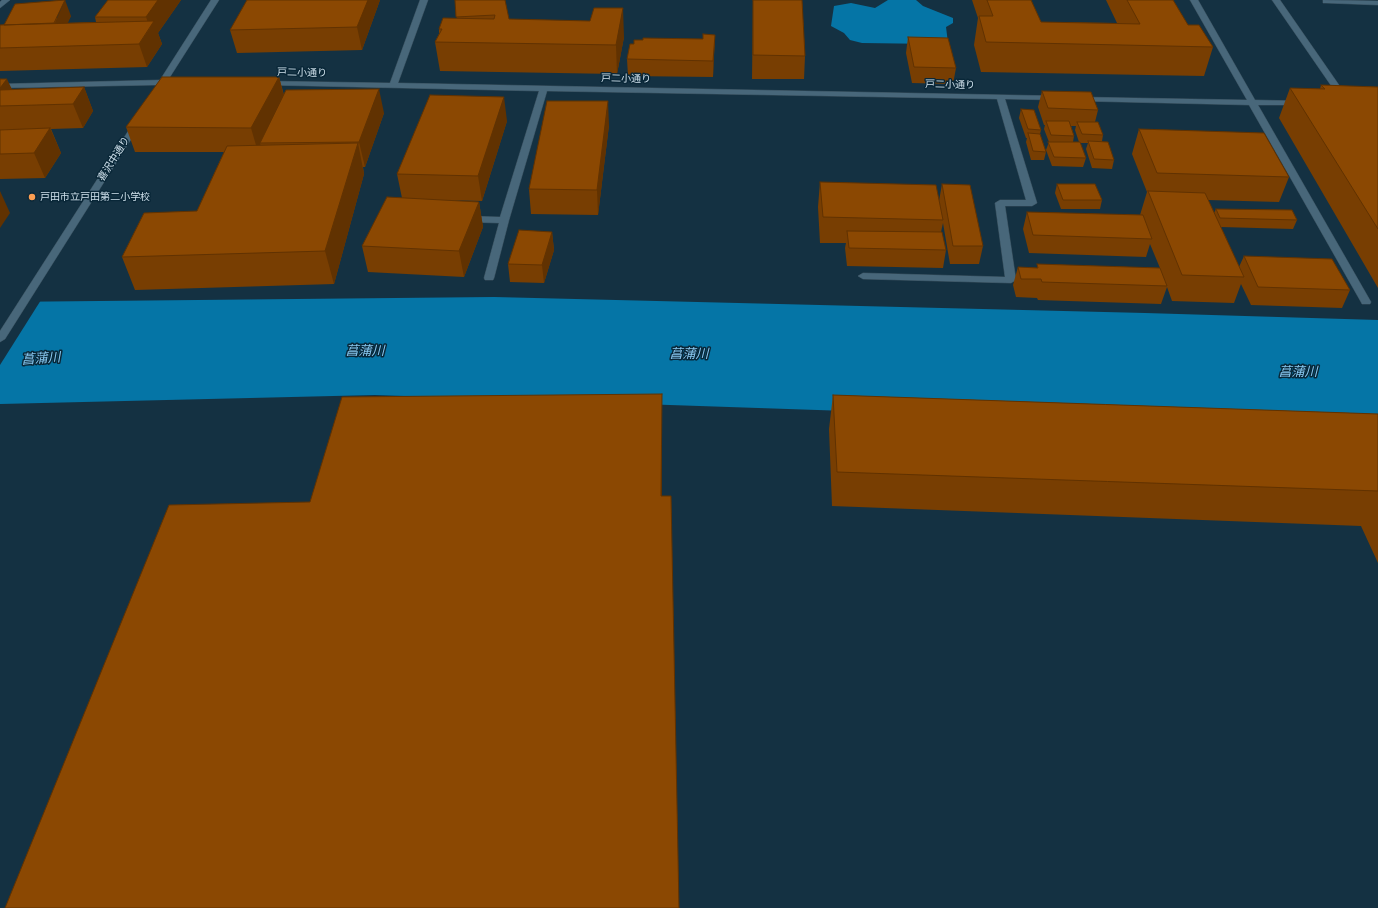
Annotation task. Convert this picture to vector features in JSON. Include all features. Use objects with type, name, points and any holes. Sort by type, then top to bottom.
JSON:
[{"type":"street","points":[[0,6],[6,0]]},
{"type":"street","points":[[154,96],[215,0]]},
{"type":"street","points":[[392,86],[424,0]]},
{"type":"street","points":[[1194,0],[1366,302]]},
{"type":"street","points":[[1276,0],[1344,103]]},
{"type":"street","points":[[1326,1],[1378,3]]},
{"type":"street","points":[[0,86],[186,82]]},
{"type":"street","name":"戸二小通り","points":[[257,83],[1310,103]]},
{"type":"street","points":[[489,278],[504,220],[544,88]]},
{"type":"street","points":[[863,276],[1011,280],[1000,203],[1032,203],[1000,97]]},
{"type":"street","name":"喜沢中通り","points":[[0,339],[142,116]]},
{"type":"street","points":[[452,218],[504,220]]},
{"type":"water","points":[[888,0],[916,0],[923,6],[953,18],[953,23],[946,27],[948,43],[862,43],[850,40],[844,33],[831,26],[834,6],[851,3],[875,8]]},
{"type":"water","name":"菖蒲川","points":[[494,297],[1378,320],[1378,429],[375,395],[0,404],[0,302]]},
{"type":"pier","points":[[0,300],[41,300],[0,365]]},
{"type":"building","points":[[65,0],[54,23],[4,25],[15,4]]},
{"type":"building","points":[[108,0],[158,0],[146,17],[95,17]]},
{"type":"building","points":[[247,0],[368,0],[357,27],[230,30]]},
{"type":"building","points":[[455,0],[505,0],[509,19],[590,21],[594,8],[623,8],[616,45],[435,42],[442,29],[439,29],[443,18],[494,19],[495,15],[456,17]]},
{"type":"building","points":[[753,0],[802,0],[805,56],[753,55]]},
{"type":"building","points":[[987,0],[1031,0],[1041,22],[1140,24],[1127,0],[1173,0],[1188,25],[1199,25],[1213,47],[986,42],[979,16],[993,16]]},
{"type":"building","points":[[154,21],[139,44],[0,48],[0,25]]},
{"type":"building","points":[[703,34],[715,35],[713,61],[627,59],[630,44],[634,44],[634,40],[643,40],[643,38],[703,39]]},
{"type":"building","points":[[908,37],[948,38],[956,68],[914,67]]},
{"type":"building","points":[[162,77],[279,77],[251,128],[126,127]]},
{"type":"building","points":[[0,79],[7,79],[0,88]]},
{"type":"building","points":[[1321,85],[1378,87],[1378,229],[1290,88],[1325,89]]},
{"type":"building","points":[[84,87],[73,104],[0,106],[0,90]]},
{"type":"building","points":[[379,89],[359,142],[260,143],[286,90]]},
{"type":"building","points":[[1042,91],[1091,92],[1098,110],[1048,108]]},
{"type":"building","points":[[430,95],[504,97],[478,176],[397,174]]},
{"type":"building","points":[[547,101],[608,101],[597,190],[529,189]]},
{"type":"building","points":[[1021,109],[1034,110],[1041,130],[1028,129]]},
{"type":"building","points":[[1046,121],[1069,121],[1074,136],[1051,135]]},
{"type":"building","points":[[1077,122],[1098,122],[1103,135],[1082,134]]},
{"type":"building","points":[[50,128],[34,153],[0,154],[0,130]]},
{"type":"building","points":[[1139,129],[1264,133],[1289,177],[1157,173]]},
{"type":"building","points":[[1028,133],[1040,134],[1046,152],[1033,151]]},
{"type":"building","points":[[1088,141],[1108,142],[1114,160],[1094,159]]},
{"type":"building","points":[[1048,142],[1080,142],[1086,158],[1054,157]]},
{"type":"building","points":[[358,143],[325,251],[122,257],[144,213],[197,211],[227,146]]},
{"type":"building","points":[[820,182],[936,185],[943,220],[823,217]]},
{"type":"building","points":[[942,184],[970,185],[983,246],[953,246]]},
{"type":"building","points":[[1057,184],[1095,184],[1102,200],[1063,200]]},
{"type":"building","points":[[1148,191],[1205,193],[1244,277],[1182,275]]},
{"type":"building","points":[[387,197],[479,202],[459,251],[362,246]]},
{"type":"building","points":[[1216,209],[1292,210],[1297,220],[1220,218]]},
{"type":"building","points":[[1027,212],[1143,215],[1152,239],[1033,235]]},
{"type":"building","points":[[519,230],[552,232],[542,265],[508,264]]},
{"type":"building","points":[[847,231],[942,232],[946,250],[849,248]]},
{"type":"building","points":[[1244,256],[1332,259],[1350,290],[1258,287]]},
{"type":"building","points":[[1037,264],[1160,268],[1167,286],[1042,282],[1041,279],[1021,279],[1018,267],[1038,268]]},
{"type":"building","points":[[662,394],[661,496],[671,496],[679,908],[5,908],[169,505],[310,502],[342,397]]},
{"type":"building","points":[[833,395],[1378,414],[1378,491],[837,472]]},
{"type":"place","name":"戸田市立戸田第二小学校","points":[[32,197]]}]
